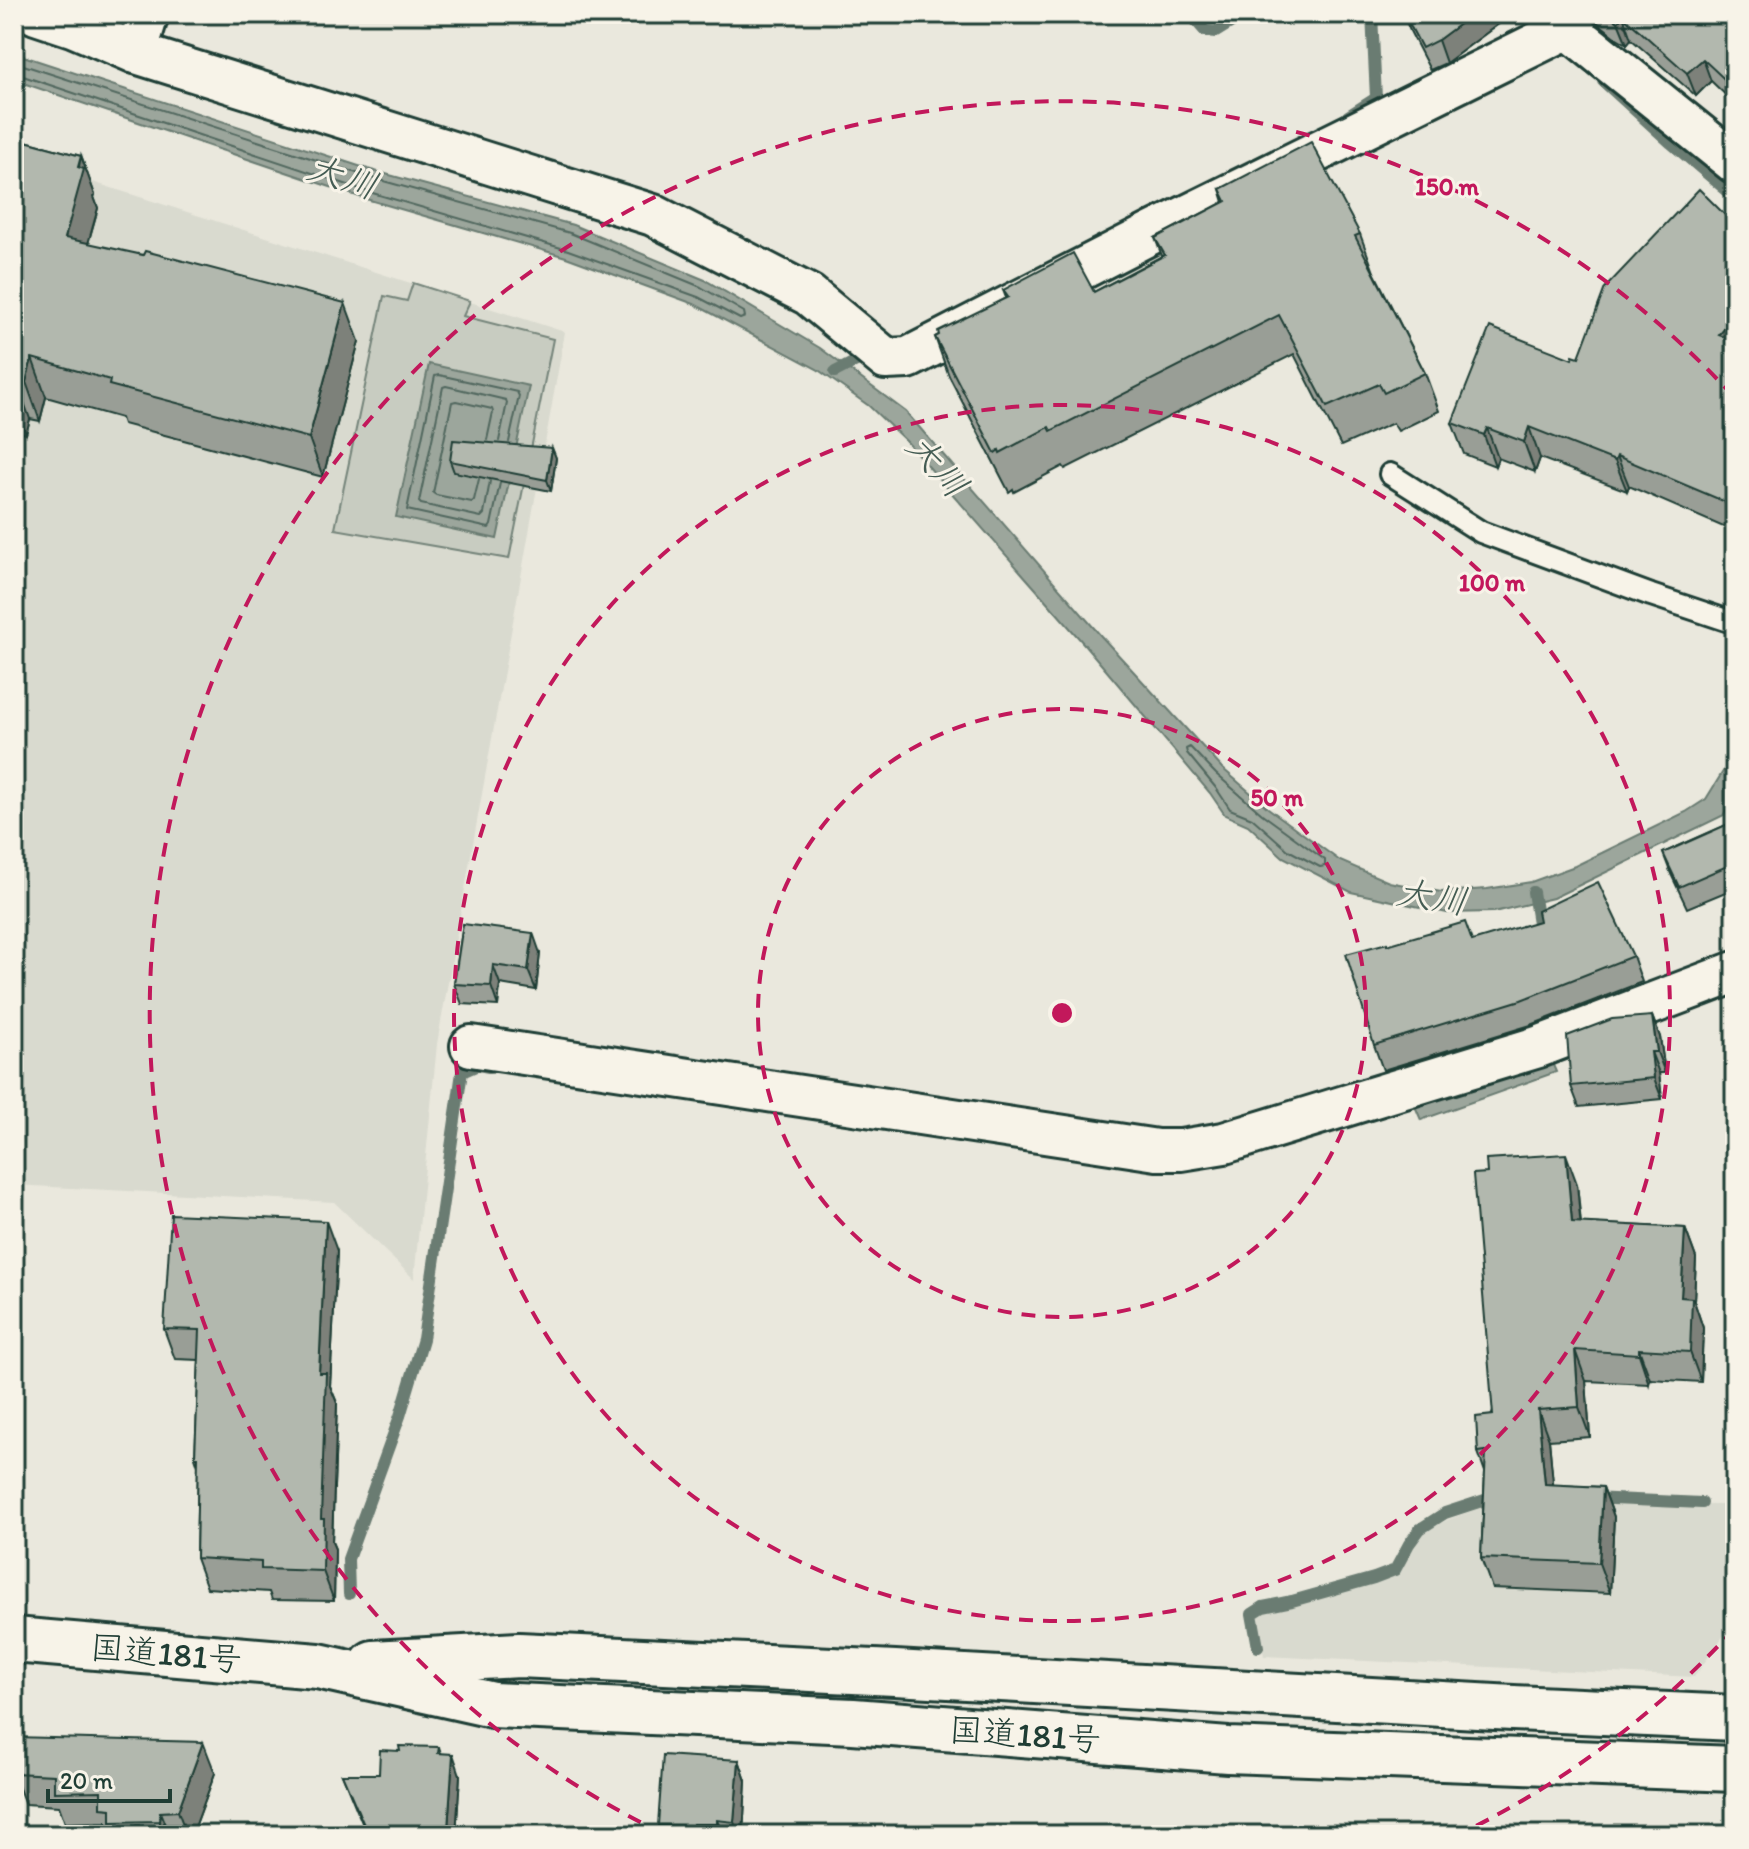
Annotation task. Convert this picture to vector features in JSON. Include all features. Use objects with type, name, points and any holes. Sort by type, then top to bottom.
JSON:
[{"type":"highway","name":"国道181号","points":[[14,1640],[318,1666],[493,1705],[853,1721],[1228,1750],[1735,1769]]},
{"type":"highway","name":"国道181号","points":[[318,1666],[519,1655],[1735,1718]]},
{"type":"street","points":[[36,14],[136,53],[653,215],[809,295],[886,359],[908,358],[1559,21],[1735,163]]},
{"type":"street","points":[[136,53],[148,14]]},
{"type":"street","points":[[471,1046],[1157,1150],[1181,1150],[1224,1143],[1538,1047],[1735,972]]},
{"type":"lane","points":[[1390,474],[1481,532],[1735,623]]},
{"type":"shaded area","points":[[14,157],[565,332],[437,1044],[414,1279],[334,1202],[14,1185]]},
{"type":"shaded area","points":[[413,283],[470,301],[463,316],[553,339],[509,559],[335,529],[384,296],[407,301]]},
{"type":"shaded area","points":[[1490,1504],[1735,1505],[1729,1628],[1694,1677],[1264,1656],[1256,1618],[1266,1612],[1395,1576],[1425,1531]]},
{"type":"water","name":"大川","points":[[14,53],[371,170],[573,225],[705,280],[820,348],[906,412],[1101,636],[1222,768],[1268,808],[1340,861],[1389,882],[1441,892],[1531,882],[1575,866],[1686,812],[1706,799],[1735,752],[1735,797],[1724,815],[1553,898],[1494,912],[1447,913],[1351,892],[1283,857],[1248,825],[1225,815],[1210,793],[1084,644],[907,442],[869,406],[817,369],[694,304],[566,257],[366,199],[14,80]]},
{"type":"water","points":[[429,364],[529,386],[497,539],[396,517]]},
{"type":"water","points":[[1550,1058],[1556,1072],[1421,1120],[1415,1106]]},
{"type":"building","points":[[1404,14],[1473,14],[1422,48]]},
{"type":"building","points":[[1607,14],[1715,14],[1735,32],[1735,89],[1703,59],[1687,73],[1623,16],[1618,22]]},
{"type":"building","points":[[14,138],[81,156],[78,167],[84,169],[65,238],[143,255],[145,251],[345,303],[309,438],[109,385],[110,380],[32,358],[26,382],[16,380],[14,388]]},
{"type":"building","points":[[1311,142],[1360,234],[1355,236],[1425,373],[1384,393],[1379,384],[1327,407],[1279,315],[1051,431],[1049,427],[995,453],[935,337],[939,335],[938,331],[1008,297],[1003,290],[1073,253],[1094,292],[1165,255],[1155,238],[1226,201],[1220,189]]},
{"type":"building","points":[[1699,189],[1735,225],[1735,316],[1719,335],[1735,341],[1735,506],[1617,456],[1615,461],[1529,427],[1524,442],[1487,428],[1484,435],[1452,423],[1490,327],[1572,359],[1573,355],[1579,357],[1605,288]]},
{"type":"building","points":[[453,440],[552,448],[547,480],[450,461]]},
{"type":"building","points":[[1735,821],[1735,885],[1727,866],[1679,887],[1663,853]]},
{"type":"building","points":[[1598,882],[1633,956],[1521,1000],[1374,1045],[1346,954],[1465,922],[1472,941],[1539,921],[1537,911]]},
{"type":"building","points":[[463,924],[533,933],[528,970],[493,965],[491,986],[454,984]]},
{"type":"building","points":[[1652,1016],[1657,1052],[1651,1052],[1654,1078],[1571,1086],[1567,1036],[1612,1019]]},
{"type":"building","points":[[1566,1154],[1572,1222],[1685,1228],[1681,1297],[1692,1298],[1690,1352],[1639,1349],[1639,1354],[1575,1350],[1579,1407],[1538,1410],[1545,1484],[1603,1487],[1599,1563],[1481,1558],[1486,1451],[1478,1452],[1476,1417],[1493,1415],[1473,1174],[1487,1173],[1486,1159]]},
{"type":"building","points":[[171,1214],[326,1221],[319,1373],[326,1373],[321,1519],[324,1519],[323,1571],[261,1569],[261,1562],[196,1558],[198,1457],[195,1457],[200,1330],[164,1329]]},
{"type":"building","points":[[14,1737],[203,1742],[178,1811],[160,1812],[159,1821],[111,1822],[111,1809],[101,1808],[101,1791],[54,1792],[54,1775],[14,1773]]},
{"type":"building","points":[[399,1746],[439,1747],[438,1753],[453,1754],[448,1829],[364,1825],[342,1774],[379,1774],[380,1750],[400,1751]]},
{"type":"building","points":[[663,1755],[739,1760],[734,1822],[717,1820],[717,1824],[658,1825]]},
{"type":"waterway","points":[[1190,14],[1205,31],[1216,32],[1245,14]]},
{"type":"waterway","points":[[1348,116],[1376,98],[1372,14]]},
{"type":"waterway","points":[[1603,81],[1731,194]]},
{"type":"waterway","points":[[835,372],[870,354]]},
{"type":"waterway","points":[[1533,892],[1540,935]]},
{"type":"waterway","points":[[349,1594],[348,1559],[400,1416],[423,1339],[462,1072],[478,1065],[489,1067]]},
{"type":"waterway","points":[[1258,1647],[1252,1614],[1263,1607],[1395,1570],[1420,1529],[1445,1513],[1497,1496]]},
{"type":"waterway","points":[[1591,1498],[1702,1503]]}]
